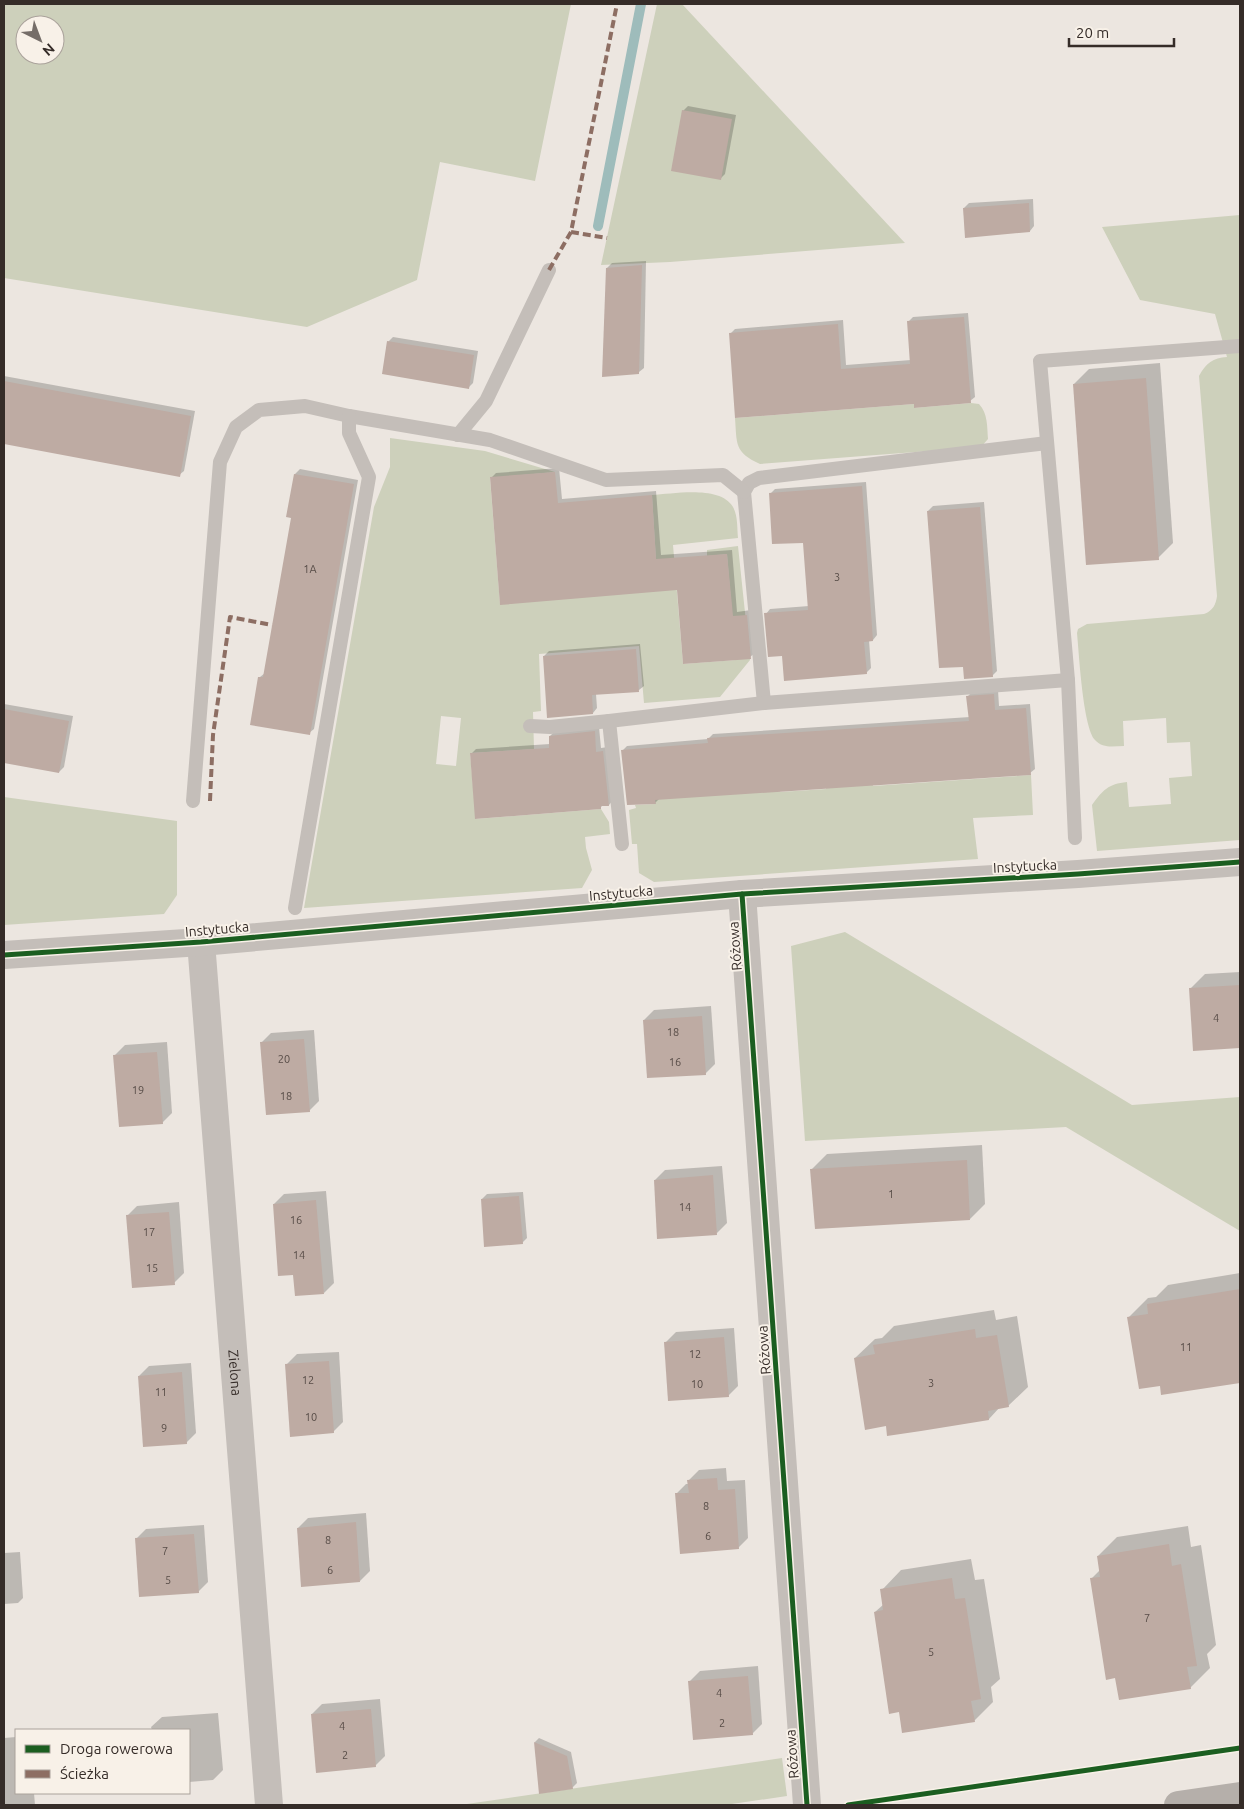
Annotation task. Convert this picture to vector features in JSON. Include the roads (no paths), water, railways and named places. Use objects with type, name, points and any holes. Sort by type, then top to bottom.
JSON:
[{"type":"main road","points":[[1178,1805],[1240,1796]]},
{"type":"street","name":"Instytucka","points":[[4,955],[201,942],[742,894],[1240,862]]},
{"type":"street","name":"Różowa","points":[[742,894],[807,1805]]},
{"type":"street","name":"Zielona","points":[[201,942],[269,1805]]},
{"type":"lane","points":[[458,435],[486,401],[550,270]]},
{"type":"lane","points":[[1075,838],[1068,680],[1040,361],[1240,346]]},
{"type":"lane","points":[[193,802],[220,462],[236,427],[259,410],[305,406],[349,416],[490,440],[606,480],[723,474],[744,492]]},
{"type":"lane","points":[[295,908],[369,477],[349,433],[349,416]]},
{"type":"lane","points":[[764,703],[744,492],[749,484],[759,478],[1047,443]]},
{"type":"lane","points":[[530,726],[550,727],[764,703],[1068,680]]},
{"type":"lane","points":[[609,721],[622,844]]},
{"type":"waterway","points":[[598,226],[641,4]]}]
